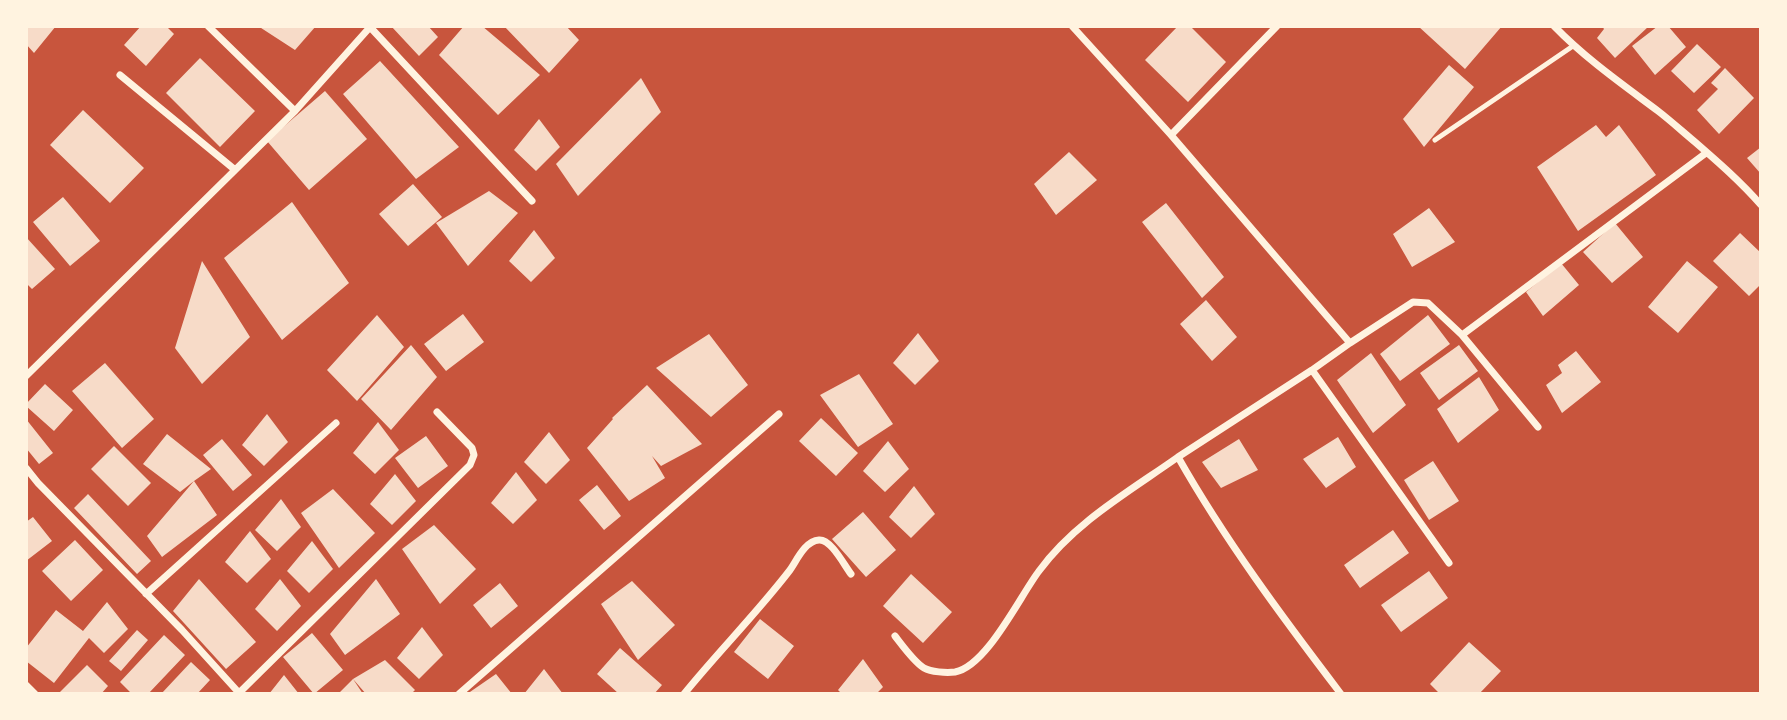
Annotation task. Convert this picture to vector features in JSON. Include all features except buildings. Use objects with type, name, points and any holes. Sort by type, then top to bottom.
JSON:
[{"type":"street","points":[[208,26],[295,111]]},
{"type":"street","points":[[1072,26],[1171,135],[1350,343]]},
{"type":"street","points":[[1171,135],[1277,26]]},
{"type":"street","points":[[1554,26],[1573,46],[1616,81],[1661,113],[1761,205]]},
{"type":"street","points":[[26,376],[295,111],[371,27],[532,201]]},
{"type":"street","points":[[120,75],[234,169]]},
{"type":"street","points":[[1462,335],[1706,152]]},
{"type":"street","points":[[895,636],[924,668],[957,672],[974,661],[998,636],[1038,572],[1076,530],[1178,457],[1413,302],[1428,303],[1462,335],[1538,427]]},
{"type":"street","points":[[1312,370],[1449,563]]},
{"type":"street","points":[[26,468],[38,484],[240,693],[470,465],[474,455],[472,448],[437,412]]},
{"type":"street","points":[[460,694],[779,414]]},
{"type":"street","points":[[146,594],[336,423]]},
{"type":"street","points":[[1178,457],[1276,609],[1341,694]]},
{"type":"street","points":[[684,694],[788,573],[808,544],[821,540],[830,544],[851,574]]},
{"type":"street","points":[[26,685],[35,694]]},
{"type":"lane","points":[[1435,140],[1573,46]]}]
